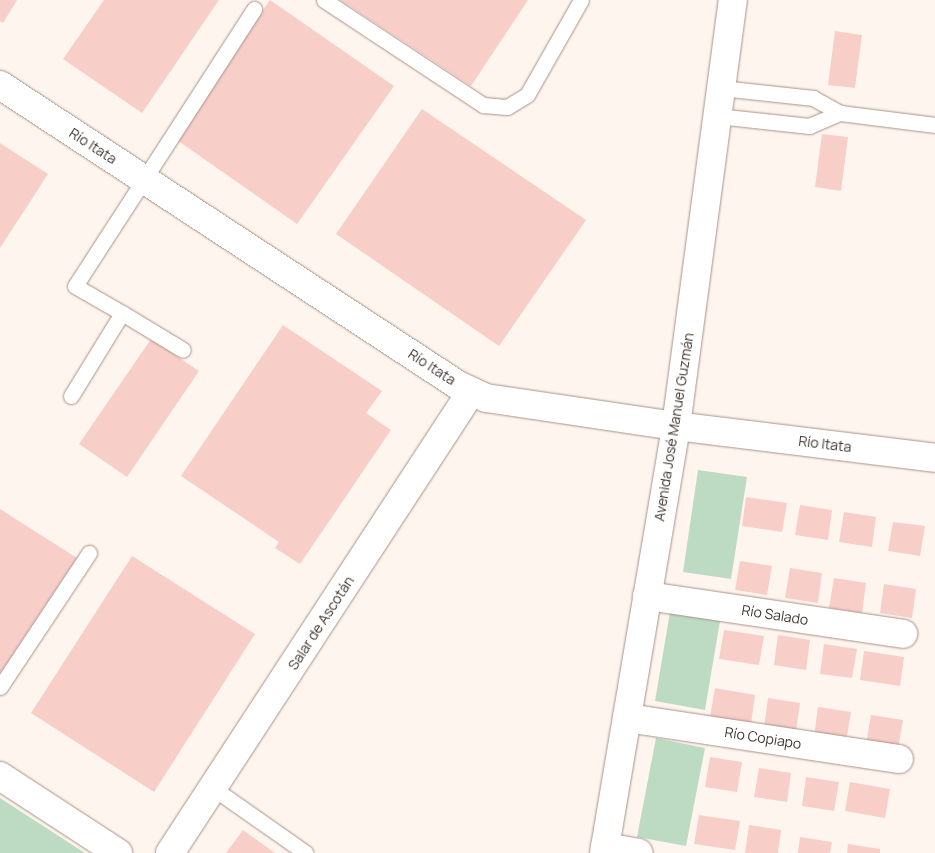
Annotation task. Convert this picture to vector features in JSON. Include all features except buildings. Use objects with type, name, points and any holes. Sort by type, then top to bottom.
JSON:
[{"type":"street","name":"Avenida José Manuel Guzmán","points":[[604,850],[676,426],[733,0]]},
{"type":"street","name":"Río Itata","points":[[0,85],[472,392],[500,402],[935,458]]},
{"type":"street","name":"Salar de Ascotán","points":[[170,853],[472,392]]},
{"type":"street","name":"Río Salado","points":[[647,596],[903,634]]},
{"type":"street","name":"Río Copiapo","points":[[627,718],[899,759]]},
{"type":"street","points":[[0,776],[118,853]]},
{"type":"street","points":[[604,850],[638,853]]},
{"type":"lane","points":[[324,0],[483,105],[508,107],[527,95],[581,0]]},
{"type":"lane","points":[[183,350],[75,286],[254,10]]},
{"type":"lane","points":[[721,88],[813,98],[840,113],[935,125]]},
{"type":"lane","points":[[717,116],[809,126],[840,113]]},
{"type":"lane","points":[[71,396],[122,313]]},
{"type":"lane","points":[[0,687],[89,553]]},
{"type":"lane","points":[[213,788],[306,853]]},
{"type":"green space","points":[[698,470],[747,477],[731,579],[683,572]]},
{"type":"green space","points":[[670,612],[720,621],[705,710],[655,701]]},
{"type":"green space","points":[[656,738],[705,748],[686,846],[637,837]]},
{"type":"green space","points":[[0,798],[85,853],[0,853]]}]
